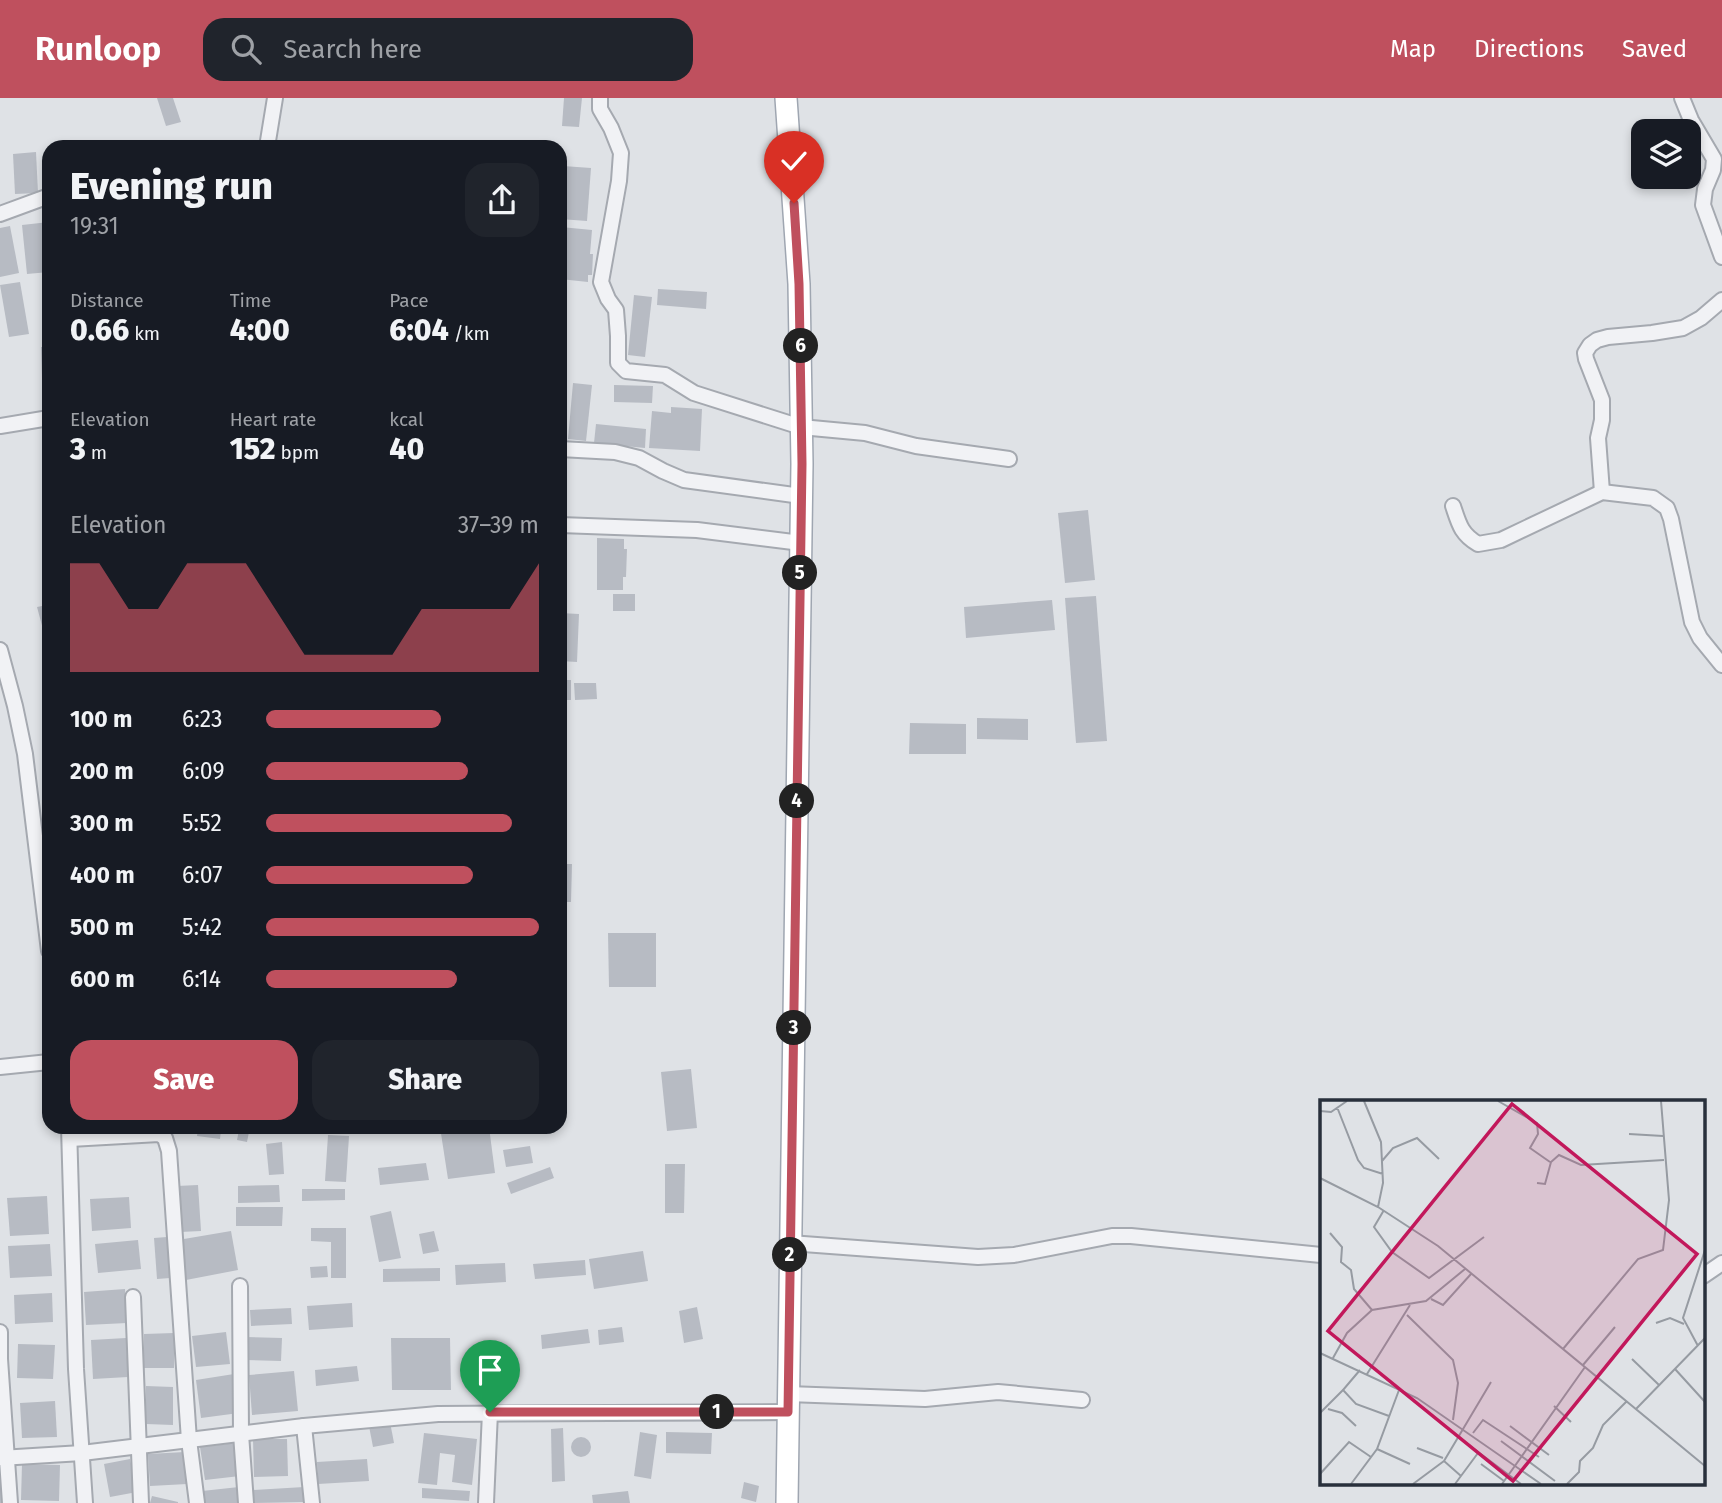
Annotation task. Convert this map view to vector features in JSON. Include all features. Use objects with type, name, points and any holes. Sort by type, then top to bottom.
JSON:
[{"type":"main road","points":[[786,98],[799,284],[801,427],[787,1503]]},
{"type":"street","points":[[268,140],[275,98]]},
{"type":"street","points":[[600,98],[600,109],[621,153],[620,181],[601,282],[616,310],[618,363],[626,371],[665,375],[694,393],[801,427],[872,434],[916,446],[1009,459]]},
{"type":"street","points":[[1682,98],[1691,120],[1714,159],[1703,205],[1722,257]]},
{"type":"street","points":[[0,214],[42,199]]},
{"type":"street","points":[[1602,492],[1598,438],[1602,400],[1586,359],[1585,353],[1590,345],[1608,337],[1683,328],[1702,318],[1722,300]]},
{"type":"street","points":[[0,426],[42,419]]},
{"type":"street","points":[[567,449],[615,452],[639,458],[684,480],[801,496]]},
{"type":"street","points":[[1453,506],[1461,529],[1468,538],[1478,544],[1501,540],[1602,492],[1653,498],[1667,508],[1671,519],[1692,622],[1700,638],[1722,665]]},
{"type":"street","points":[[567,525],[697,530],[801,542]]},
{"type":"street","points":[[0,650],[25,754],[42,894]]},
{"type":"street","points":[[0,1068],[42,1063]]},
{"type":"street","points":[[70,1134],[76,1369],[85,1503]]},
{"type":"street","points":[[114,1134],[159,1135],[165,1138],[169,1151],[189,1440],[197,1503]]},
{"type":"street","points":[[790,1243],[978,1257],[1014,1255],[1112,1236],[1131,1236],[1320,1255]]},
{"type":"street","points":[[1704,1275],[1722,1263]]},
{"type":"street","points":[[240,1286],[241,1434],[246,1503]]},
{"type":"street","points":[[133,1297],[141,1503]]},
{"type":"street","points":[[0,1332],[4,1458],[10,1503]]},
{"type":"street","points":[[4,1458],[438,1413],[925,1399],[998,1392],[1082,1400]]},
{"type":"street","points":[[486,1503],[490,1412]]},
{"type":"street","points":[[304,1426],[312,1503]]},
{"type":"building","points":[[157,98],[173,98],[181,122],[166,126]]},
{"type":"building","points":[[564,98],[582,98],[579,127],[562,126]]},
{"type":"building","points":[[36,152],[38,193],[15,194],[13,154]]},
{"type":"building","points":[[567,166],[591,168],[587,221],[567,220]]},
{"type":"building","points":[[42,223],[42,273],[27,274],[22,225]]},
{"type":"building","points":[[10,226],[19,273],[0,277],[0,228]]},
{"type":"building","points":[[567,228],[592,230],[592,275],[588,275],[588,282],[567,280]]},
{"type":"building","points":[[20,282],[29,334],[9,337],[0,285]]},
{"type":"building","points":[[658,289],[707,292],[706,309],[657,305]]},
{"type":"building","points":[[634,295],[652,297],[645,357],[628,355]]},
{"type":"building","points":[[573,383],[592,385],[586,441],[568,439]]},
{"type":"building","points":[[614,385],[653,386],[652,403],[614,402]]},
{"type":"building","points":[[671,407],[702,409],[700,451],[649,448],[652,411],[671,413]]},
{"type":"building","points":[[596,424],[646,429],[645,448],[594,443]]},
{"type":"building","points":[[1088,510],[1095,580],[1065,583],[1058,513]]},
{"type":"building","points":[[597,538],[624,539],[624,549],[627,549],[623,590],[597,590]]},
{"type":"building","points":[[613,594],[635,594],[635,611],[613,611]]},
{"type":"building","points":[[1096,596],[1107,741],[1076,743],[1065,598]]},
{"type":"building","points":[[1052,600],[1055,630],[966,638],[964,607]]},
{"type":"building","points":[[42,606],[42,626],[37,607]]},
{"type":"building","points":[[567,613],[579,614],[577,662],[567,661]]},
{"type":"building","points":[[567,680],[571,680],[571,700],[567,700]]},
{"type":"building","points":[[574,683],[596,683],[597,699],[575,700]]},
{"type":"building","points":[[977,718],[1028,719],[1028,740],[977,739]]},
{"type":"building","points":[[910,723],[966,724],[966,754],[909,754]]},
{"type":"building","points":[[567,864],[572,864],[571,902],[567,902]]},
{"type":"building","points":[[608,933],[656,933],[656,987],[609,987]]},
{"type":"building","points":[[691,1069],[697,1128],[667,1131],[661,1072]]},
{"type":"building","points":[[197,1134],[221,1134],[220,1139]]},
{"type":"building","points":[[238,1134],[249,1134],[247,1142],[237,1140]]},
{"type":"building","points":[[441,1134],[490,1134],[495,1173],[448,1179]]},
{"type":"building","points":[[328,1135],[349,1136],[346,1182],[325,1181]]},
{"type":"building","points":[[282,1142],[284,1174],[269,1175],[266,1144]]},
{"type":"building","points":[[530,1146],[533,1163],[506,1167],[503,1150]]},
{"type":"building","points":[[426,1163],[429,1180],[380,1185],[378,1168]]},
{"type":"building","points":[[665,1164],[685,1164],[684,1213],[665,1213]]},
{"type":"building","points":[[550,1167],[554,1178],[511,1194],[507,1183]]},
{"type":"building","points":[[198,1185],[201,1231],[180,1232],[177,1186]]},
{"type":"building","points":[[279,1185],[280,1202],[238,1203],[238,1186]]},
{"type":"building","points":[[302,1189],[345,1189],[345,1200],[302,1201]]},
{"type":"building","points":[[47,1196],[49,1234],[10,1236],[7,1198]]},
{"type":"building","points":[[129,1197],[131,1228],[92,1231],[90,1199]]},
{"type":"building","points":[[236,1207],[283,1207],[282,1226],[236,1226]]},
{"type":"building","points":[[391,1211],[401,1258],[379,1262],[370,1216]]},
{"type":"building","points":[[311,1228],[346,1228],[346,1278],[331,1278],[331,1242],[311,1241]]},
{"type":"building","points":[[231,1231],[238,1270],[186,1280],[178,1240]]},
{"type":"building","points":[[434,1231],[439,1251],[423,1254],[419,1234]]},
{"type":"building","points":[[167,1237],[170,1278],[157,1279],[154,1238]]},
{"type":"building","points":[[138,1240],[141,1269],[98,1273],[95,1244]]},
{"type":"building","points":[[50,1244],[52,1276],[10,1278],[8,1246]]},
{"type":"building","points":[[643,1251],[648,1281],[594,1289],[589,1259]]},
{"type":"building","points":[[585,1260],[586,1275],[535,1279],[533,1264]]},
{"type":"building","points":[[505,1263],[506,1282],[456,1285],[455,1265]]},
{"type":"building","points":[[327,1266],[328,1277],[311,1278],[310,1267]]},
{"type":"building","points":[[440,1268],[440,1281],[383,1282],[383,1269]]},
{"type":"building","points":[[125,1289],[127,1323],[86,1325],[84,1292]]},
{"type":"building","points":[[52,1293],[53,1322],[15,1324],[14,1295]]},
{"type":"building","points":[[352,1303],[353,1327],[309,1330],[307,1306]]},
{"type":"building","points":[[697,1307],[703,1339],[684,1343],[679,1311]]},
{"type":"building","points":[[291,1308],[292,1324],[251,1326],[250,1310]]},
{"type":"building","points":[[622,1327],[624,1342],[599,1345],[598,1330]]},
{"type":"building","points":[[588,1329],[590,1343],[542,1349],[541,1335]]},
{"type":"building","points":[[226,1332],[230,1364],[196,1367],[192,1336]]},
{"type":"building","points":[[174,1333],[174,1368],[144,1368],[144,1334]]},
{"type":"building","points":[[246,1337],[282,1338],[281,1361],[245,1360]]},
{"type":"building","points":[[126,1338],[128,1377],[93,1379],[91,1340]]},
{"type":"building","points":[[391,1338],[450,1338],[451,1390],[392,1390]]},
{"type":"building","points":[[18,1344],[55,1345],[53,1379],[17,1378]]},
{"type":"building","points":[[357,1366],[359,1381],[316,1386],[315,1370]]},
{"type":"building","points":[[294,1371],[298,1411],[252,1415],[249,1375]]},
{"type":"building","points":[[234,1374],[239,1413],[201,1418],[196,1380]]},
{"type":"building","points":[[146,1386],[173,1387],[173,1425],[146,1424]]},
{"type":"building","points":[[55,1401],[57,1437],[22,1438],[20,1403]]},
{"type":"building","points":[[390,1422],[394,1443],[373,1447],[369,1426]]},
{"type":"building","points":[[563,1428],[565,1481],[552,1482],[551,1429]]},
{"type":"building","points":[[640,1432],[657,1435],[651,1479],[634,1476]]},
{"type":"building","points":[[666,1432],[712,1433],[711,1454],[666,1453]]},
{"type":"building","points":[[424,1433],[477,1439],[472,1485],[452,1482],[455,1455],[440,1453],[437,1485],[418,1483]]},
{"type":"building","points":[[581,1437],[588,1440],[591,1447],[588,1454],[581,1457],[574,1454],[571,1447],[574,1440]]},
{"type":"building","points":[[253,1439],[287,1439],[288,1476],[254,1477]]},
{"type":"building","points":[[236,1443],[240,1476],[205,1480],[200,1447]]},
{"type":"building","points":[[185,1452],[187,1484],[150,1486],[148,1454]]},
{"type":"building","points":[[130,1459],[137,1492],[110,1497],[104,1464]]},
{"type":"building","points":[[367,1459],[369,1481],[318,1484],[317,1462]]},
{"type":"building","points":[[22,1464],[60,1465],[59,1501],[21,1500]]},
{"type":"building","points":[[2,1471],[5,1503],[0,1503]]},
{"type":"building","points":[[744,1482],[759,1486],[756,1502],[741,1498]]},
{"type":"building","points":[[239,1487],[241,1503],[203,1503],[202,1491]]},
{"type":"building","points":[[304,1487],[305,1502],[253,1503],[253,1490]]},
{"type":"building","points":[[422,1488],[470,1491],[469,1501],[422,1498]]},
{"type":"building","points":[[628,1491],[630,1503],[593,1503],[592,1495]]},
{"type":"building","points":[[152,1496],[178,1502],[178,1503],[150,1503]]},
{"type":"route","points":[[490,1412],[788,1412],[802,464],[799,284],[794,203]]}]
